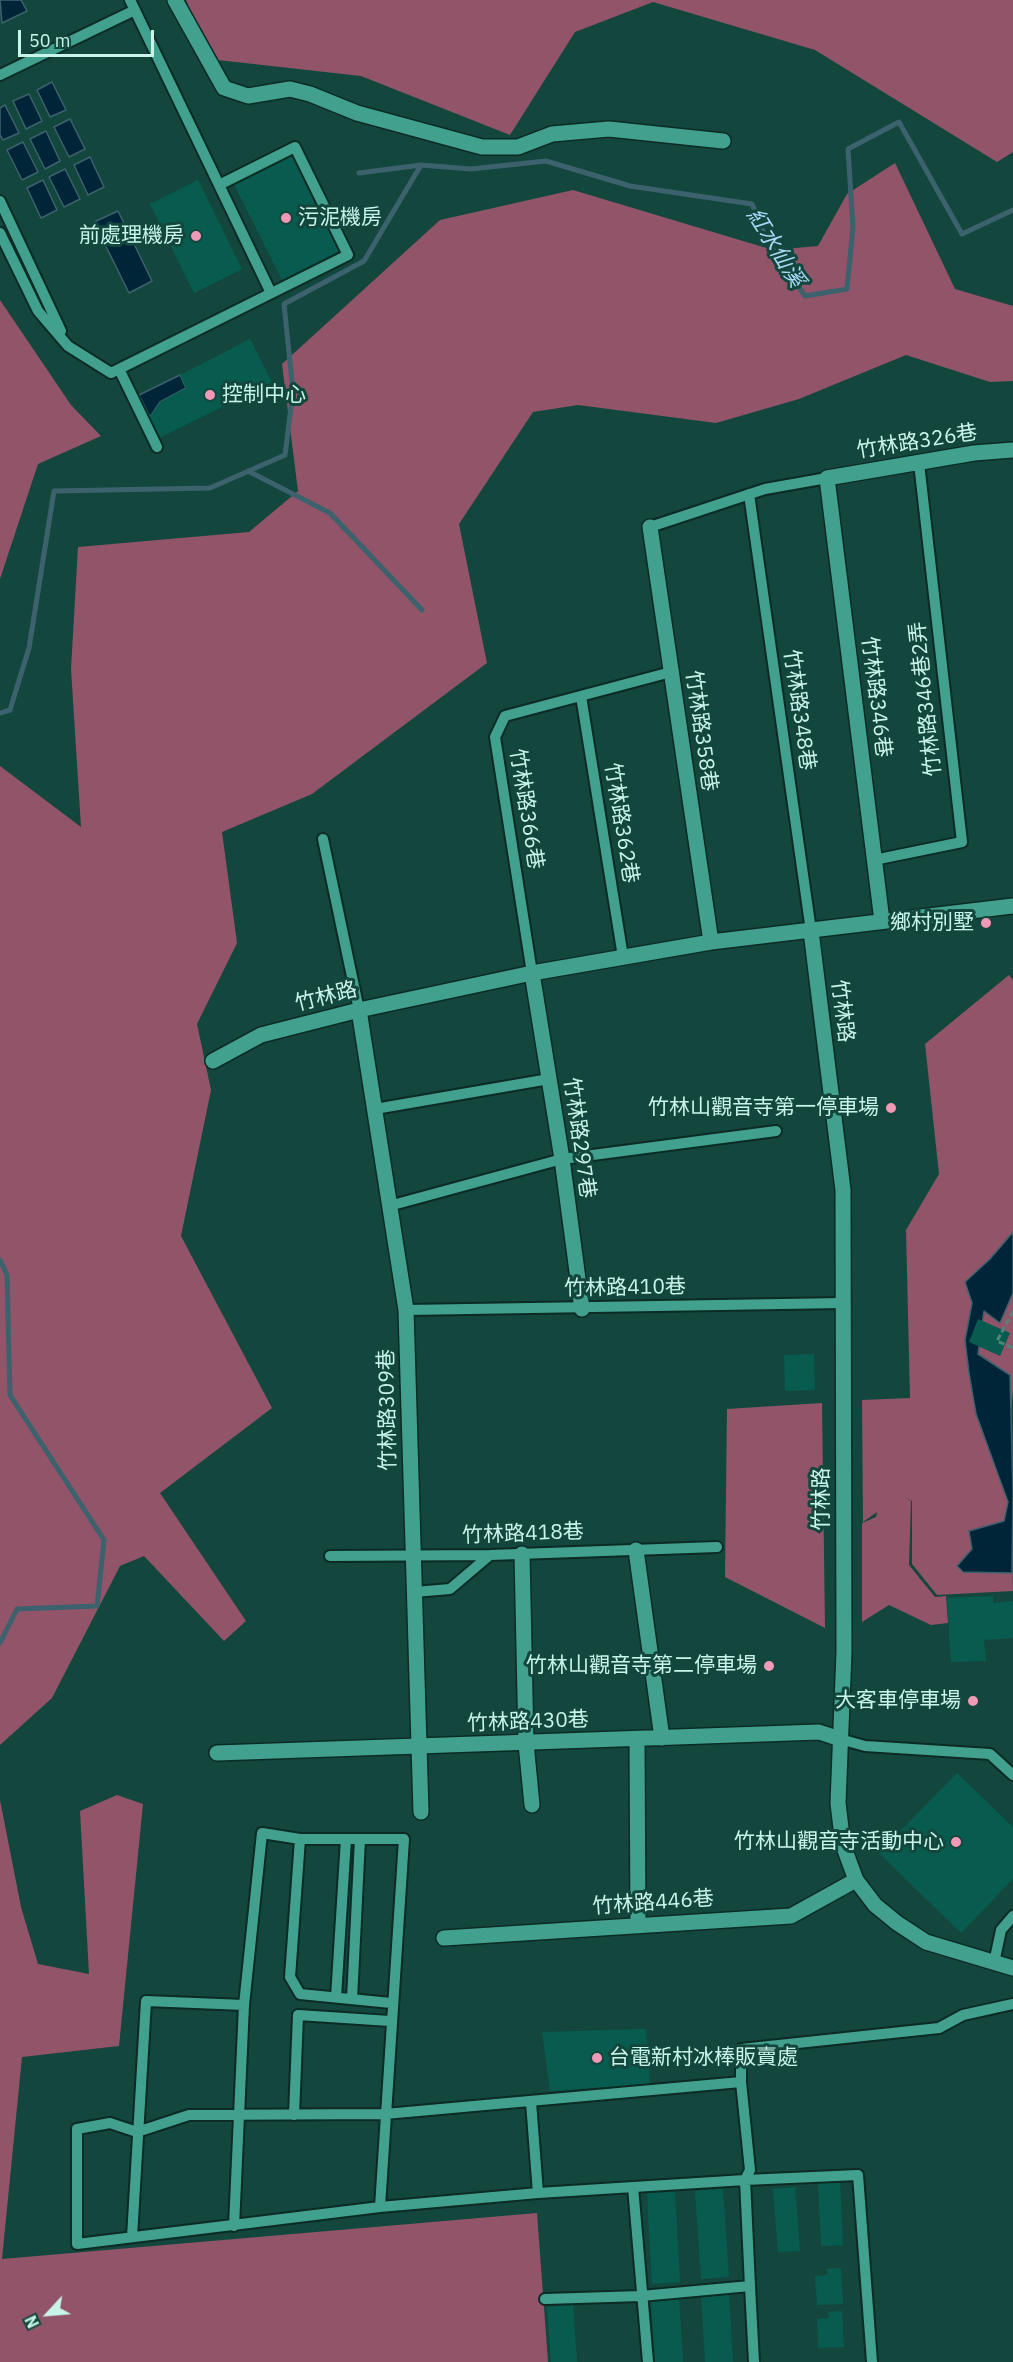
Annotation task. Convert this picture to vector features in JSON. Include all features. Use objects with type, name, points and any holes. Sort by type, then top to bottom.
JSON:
[{"type":"street","points":[[175,0],[224,88],[248,96],[290,89],[310,94],[357,113],[482,147],[518,147],[552,134],[609,129],[723,141]]},
{"type":"street","name":"竹林路326巷","points":[[827,478],[1013,450]]},
{"type":"street","name":"竹林路346巷","points":[[827,478],[882,921]]},
{"type":"street","name":"竹林路358巷","points":[[650,527],[711,942]]},
{"type":"street","name":"竹林路","points":[[213,1061],[261,1035],[359,1010],[532,973],[711,942],[811,932],[882,921],[1013,906]]},
{"type":"street","name":"竹林路","points":[[811,932],[843,1190],[844,1652],[840,1739],[840,1814],[843,1845],[856,1880],[875,1905],[897,1923],[926,1942],[1013,1968]]},
{"type":"street","name":"竹林路297巷","points":[[532,973],[562,1159],[582,1309]]},
{"type":"street","name":"竹林路309巷","points":[[359,1010],[406,1310],[421,1812]]},
{"type":"street","points":[[636,1550],[662,1738]]},
{"type":"street","points":[[522,1554],[526,1743],[532,1805]]},
{"type":"street","name":"竹林路430巷","points":[[217,1753],[819,1732],[840,1739]]},
{"type":"street","points":[[637,1739],[638,1926]]},
{"type":"street","name":"竹林路446巷","points":[[444,1938],[791,1916],[856,1880]]},
{"type":"lane","points":[[0,75],[132,5],[271,293]]},
{"type":"lane","points":[[0,233],[38,311],[68,346],[111,373],[348,255],[295,147],[219,185]]},
{"type":"lane","points":[[0,201],[68,346]]},
{"type":"lane","points":[[119,369],[157,447]]},
{"type":"lane","name":"竹林路346巷2弄","points":[[874,861],[962,842],[919,463]]},
{"type":"lane","points":[[650,527],[750,494],[827,478]]},
{"type":"lane","name":"竹林路348巷","points":[[750,494],[811,932]]},
{"type":"lane","name":"竹林路366巷","points":[[532,973],[495,737],[505,716],[671,672]]},
{"type":"lane","name":"竹林路362巷","points":[[581,696],[623,957]]},
{"type":"lane","points":[[323,839],[359,1010]]},
{"type":"lane","points":[[375,1109],[549,1080]]},
{"type":"lane","points":[[389,1206],[562,1159],[776,1131]]},
{"type":"lane","name":"竹林路410巷","points":[[406,1310],[582,1309],[844,1303]]},
{"type":"lane","name":"竹林路418巷","points":[[330,1556],[490,1555],[717,1547]]},
{"type":"lane","points":[[414,1592],[450,1588],[490,1555]]},
{"type":"lane","points":[[840,1739],[864,1746],[990,1754],[1013,1775]]},
{"type":"lane","points":[[234,2226],[244,2006],[262,1833],[300,1839],[404,1839],[391,2003],[380,2207]]},
{"type":"lane","points":[[300,1839],[290,1977],[300,1994],[391,2003]]},
{"type":"lane","points":[[336,1997],[346,1839]]},
{"type":"lane","points":[[352,1999],[360,1839]]},
{"type":"lane","points":[[994,1963],[1001,1930],[1013,1916]]},
{"type":"lane","points":[[132,2237],[146,2001],[244,2006]]},
{"type":"lane","points":[[754,2362],[745,2180],[750,2170],[741,2082],[741,2049],[939,2028],[963,2014],[1013,2004]]},
{"type":"lane","points":[[294,2115],[298,2015],[390,2021]]},
{"type":"lane","points":[[741,2082],[385,2114],[189,2115],[137,2132],[110,2123],[77,2129],[77,2244],[380,2207],[538,2193],[858,2175],[872,2362]]},
{"type":"lane","points":[[531,2102],[538,2193]]},
{"type":"lane","points":[[633,2187],[648,2362]]},
{"type":"lane","points":[[545,2299],[641,2296],[750,2286]]},
{"type":"path","points":[[1013,1311],[997,1341],[1013,1348]]},
{"type":"shaded area","points":[[186,0],[1013,0],[1013,152],[997,162],[815,50],[653,2],[575,32],[510,135],[361,76],[209,59]]},
{"type":"shaded area","points":[[895,163],[955,289],[1013,306],[1013,381],[990,382],[906,355],[799,399],[716,423],[578,405],[533,412],[459,524],[487,663],[312,794],[222,832],[237,943],[197,1024],[211,1090],[181,1236],[272,1408],[160,1493],[246,1621],[224,1641],[144,1556],[120,1566],[52,1698],[0,1745],[0,766],[81,827],[71,669],[78,547],[249,532],[298,491],[282,364],[440,220],[573,190],[773,250],[818,246],[847,194]]},
{"type":"shaded area","points":[[0,300],[71,405],[101,436],[38,464],[0,579]]},
{"type":"shaded area","points":[[1009,975],[1013,980],[1013,1390],[1010,1420],[1013,1591],[937,1595],[912,1564],[912,1501],[905,1497],[911,1501],[909,1565],[935,1597],[946,1596],[948,1623],[931,1625],[889,1605],[862,1622],[862,1523],[876,1517],[877,1512],[863,1522],[862,1400],[910,1398],[906,1230],[939,1174],[925,1044]]},
{"type":"shaded area","points":[[822,1403],[825,1628],[725,1577],[727,1409]]},
{"type":"shaded area","points":[[117,1795],[143,1804],[119,2046],[22,2057],[2,2259],[537,2213],[548,2362],[0,2362],[0,1800],[21,1907],[38,1964],[89,1974],[80,1811]]},
{"type":"water","points":[[0,0],[21,0],[27,11],[2,23]]},
{"type":"water","points":[[52,82],[66,110],[50,117],[37,90]]},
{"type":"water","points":[[29,94],[42,121],[26,129],[13,101]]},
{"type":"water","points":[[5,105],[19,133],[3,140],[0,135],[0,108]]},
{"type":"water","points":[[70,119],[85,149],[69,157],[54,127]]},
{"type":"water","points":[[46,131],[60,161],[45,169],[30,139]]},
{"type":"water","points":[[23,142],[38,172],[22,180],[7,150]]},
{"type":"water","points":[[90,157],[104,187],[88,195],[74,165]]},
{"type":"water","points":[[65,169],[80,199],[64,207],[49,177]]},
{"type":"water","points":[[43,180],[57,210],[41,218],[27,188]]},
{"type":"water","points":[[118,211],[152,281],[129,293],[94,222]]},
{"type":"water","points":[[180,375],[186,388],[160,402],[150,417],[139,395]]},
{"type":"water","points":[[1013,1232],[1013,1293],[1000,1323],[984,1311],[978,1354],[1010,1375],[1013,1492],[1012,1573],[963,1572],[957,1566],[972,1549],[969,1531],[1004,1521],[1008,1502],[976,1414],[965,1340],[972,1303],[965,1282],[990,1259]]},
{"type":"building","name":"污泥機房","points":[[291,155],[339,251],[282,280],[234,184]]},
{"type":"building","name":"前處理機房","points":[[198,180],[242,269],[194,293],[150,204]]},
{"type":"building","name":"控制中心","points":[[250,339],[272,382],[159,438],[150,417],[160,402],[186,388],[180,375]]},
{"type":"building","points":[[978,1319],[1010,1333],[1000,1356],[969,1342]]},
{"type":"building","points":[[814,1354],[815,1390],[785,1391],[784,1355]]},
{"type":"building","points":[[993,1596],[993,1603],[1013,1601],[1013,1638],[984,1640],[986,1661],[951,1662],[947,1598]]},
{"type":"building","points":[[957,1773],[1013,1827],[1013,1879],[961,1933],[879,1853]]},
{"type":"building","name":"台電新村冰棒販賣處","points":[[646,2029],[650,2084],[550,2091],[542,2032]]},
{"type":"building","points":[[818,2181],[840,2181],[843,2245],[821,2246]]},
{"type":"building","points":[[795,2187],[800,2251],[778,2252],[773,2189]]},
{"type":"building","points":[[723,2189],[729,2277],[701,2279],[695,2191]]},
{"type":"building","points":[[675,2191],[680,2282],[652,2284],[647,2193]]},
{"type":"building","points":[[841,2268],[843,2304],[817,2305],[815,2276],[827,2275],[827,2269]]},
{"type":"building","points":[[729,2294],[733,2362],[705,2362],[701,2296]]},
{"type":"building","points":[[679,2298],[683,2362],[655,2362],[651,2299]]},
{"type":"building","points":[[573,2305],[577,2362],[551,2362],[547,2307]]},
{"type":"building","points":[[842,2311],[844,2347],[818,2348],[817,2319],[829,2318],[828,2312]]},
{"type":"waterway","name":"紅水仙溪","points":[[359,173],[421,165],[471,169],[546,161],[630,186],[752,204],[766,239],[805,296],[847,289],[853,227],[848,149],[899,122],[962,234],[1013,210]]},
{"type":"waterway","points":[[0,713],[10,710],[29,648],[54,491],[210,488],[285,455],[293,391],[284,304],[364,261],[421,165]]},
{"type":"waterway","points":[[248,471],[330,513],[422,610]]},
{"type":"waterway","points":[[0,1260],[7,1275],[10,1395],[104,1540],[97,1606],[17,1609],[0,1643]]},
{"type":"place","name":"污泥機房","points":[[286,218]]},
{"type":"place","name":"前處理機房","points":[[196,236]]},
{"type":"place","name":"控制中心","points":[[210,395]]},
{"type":"place","name":"鄉村別墅","points":[[986,923]]},
{"type":"place","name":"竹林山觀音寺第一停車場","points":[[891,1108]]},
{"type":"place","name":"竹林山觀音寺第二停車場","points":[[769,1666]]},
{"type":"place","name":"大客車停車場","points":[[973,1701]]},
{"type":"place","name":"竹林山觀音寺活動中心","points":[[956,1842]]},
{"type":"place","name":"台電新村冰棒販賣處","points":[[597,2058]]}]
